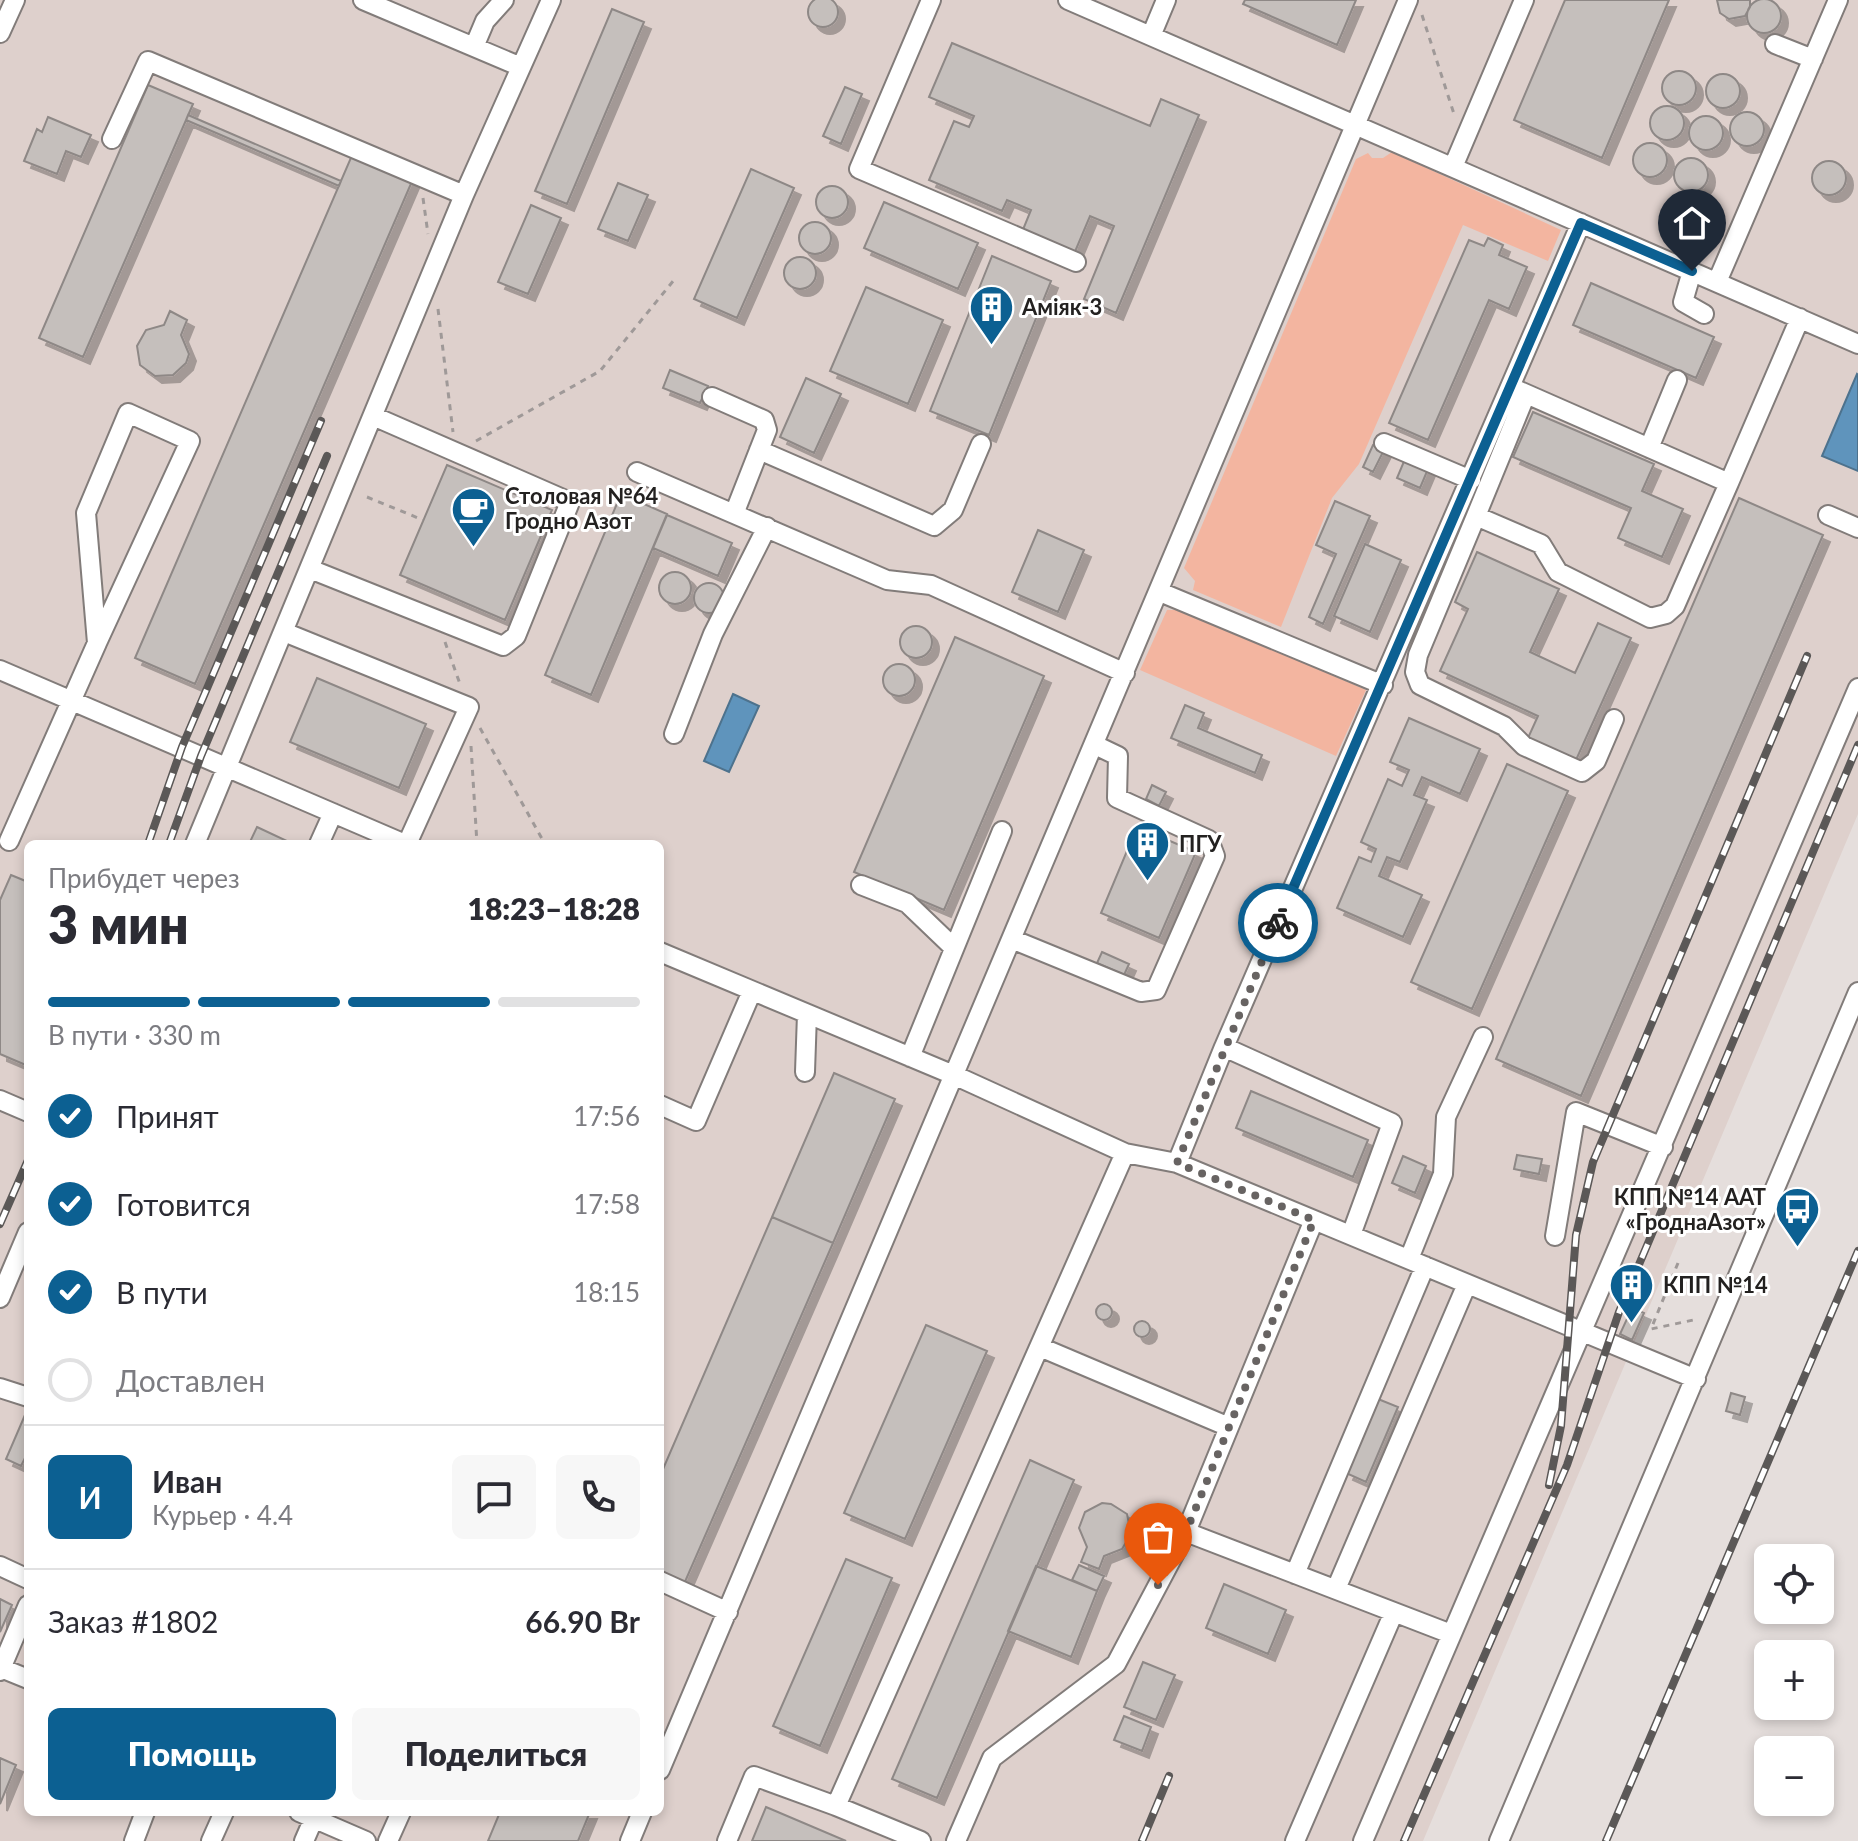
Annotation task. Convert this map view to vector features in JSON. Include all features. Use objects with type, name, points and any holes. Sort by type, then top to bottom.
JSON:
[{"type":"lane","points":[[0,33],[15,0]]},
{"type":"lane","points":[[363,0],[521,67]]},
{"type":"lane","points":[[474,47],[485,21],[504,0]]},
{"type":"lane","points":[[197,840],[464,195],[551,0]]},
{"type":"lane","points":[[931,0],[859,169],[1076,262]]},
{"type":"lane","points":[[1151,36],[1166,0]]},
{"type":"lane","points":[[1453,167],[1524,0]]},
{"type":"lane","points":[[1717,282],[1838,0]]},
{"type":"lane","points":[[1071,1],[1858,344]]},
{"type":"lane","points":[[664,1761],[1014,940],[1354,123],[1407,3]]},
{"type":"lane","points":[[1775,44],[1813,59]]},
{"type":"lane","points":[[112,139],[148,61],[464,195]]},
{"type":"lane","points":[[1581,223],[1518,391],[1476,516],[1418,655],[1415,672],[1420,685],[1504,726],[1524,746],[1582,772],[1596,761],[1614,719]]},
{"type":"lane","points":[[1692,271],[1683,302],[1704,314]]},
{"type":"lane","points":[[1476,516],[1541,544],[1558,572],[1650,618],[1666,614],[1675,606],[1800,318]]},
{"type":"lane","points":[[1649,448],[1677,380]]},
{"type":"lane","points":[[1518,391],[1729,483]]},
{"type":"lane","points":[[1177,1163],[1224,1047],[1471,480],[1518,391]]},
{"type":"lane","points":[[712,397],[764,420],[767,430],[734,514]]},
{"type":"lane","points":[[9,841],[190,441],[128,413],[86,513],[97,643]]},
{"type":"lane","points":[[310,569],[503,646],[516,636],[570,502],[373,416]]},
{"type":"lane","points":[[1384,443],[1471,480]]},
{"type":"lane","points":[[759,450],[934,526],[953,510],[981,444]]},
{"type":"lane","points":[[637,472],[887,580],[931,585],[1125,673]]},
{"type":"lane","points":[[1828,515],[1858,528]]},
{"type":"lane","points":[[674,734],[713,634],[767,527]]},
{"type":"lane","points":[[1160,592],[1383,685]]},
{"type":"lane","points":[[284,632],[469,707],[408,840]]},
{"type":"lane","points":[[0,670],[397,840]]},
{"type":"lane","points":[[1363,1841],[1858,688]]},
{"type":"lane","points":[[1014,940],[1141,992],[1156,990],[1215,856],[1209,840],[1117,798],[1118,756],[1095,745]]},
{"type":"lane","points":[[321,840],[333,813]]},
{"type":"lane","points":[[910,1057],[1002,831]]},
{"type":"lane","points":[[861,885],[907,903],[954,948]]},
{"type":"lane","points":[[664,954],[956,1076],[1125,1153],[1177,1163],[1696,1379]]},
{"type":"lane","points":[[664,1107],[696,1121],[752,991]]},
{"type":"lane","points":[[1499,1841],[1858,992]]},
{"type":"lane","points":[[805,1072],[807,1014]]},
{"type":"lane","points":[[1295,1574],[1417,1263],[1443,1174],[1446,1117],[1483,1037]]},
{"type":"lane","points":[[1224,1047],[1392,1123],[1351,1235]]},
{"type":"lane","points":[[0,1100],[24,1110]]},
{"type":"lane","points":[[1555,1236],[1576,1112],[1663,1147]]},
{"type":"lane","points":[[836,1806],[1125,1153]]},
{"type":"lane","points":[[956,1841],[992,1758],[1116,1664],[1186,1532],[1314,1220]]},
{"type":"lane","points":[[0,1298],[24,1241]]},
{"type":"lane","points":[[1336,1589],[1467,1284]]},
{"type":"lane","points":[[1040,1347],[1229,1427]]},
{"type":"lane","points":[[0,1388],[24,1396]]},
{"type":"lane","points":[[1186,1532],[1451,1634]]},
{"type":"lane","points":[[0,1566],[24,1577]]},
{"type":"lane","points":[[664,1583],[728,1612]]},
{"type":"lane","points":[[1295,1841],[1394,1612]]},
{"type":"lane","points":[[24,1614],[0,1669],[24,1678]]},
{"type":"lane","points":[[727,1841],[754,1776],[921,1841]]},
{"type":"lane","points":[[134,1841],[143,1816]]},
{"type":"lane","points":[[211,1841],[222,1816]]},
{"type":"lane","points":[[304,1841],[306,1816]]},
{"type":"lane","points":[[308,1816],[366,1841]]},
{"type":"lane","points":[[388,1841],[399,1816]]},
{"type":"lane","points":[[630,1841],[640,1816]]},
{"type":"path","points":[[1407,3],[1421,13],[1463,142]]},
{"type":"path","points":[[440,325],[455,452],[600,371],[674,280]]},
{"type":"path","points":[[367,497],[423,520]]},
{"type":"path","points":[[469,707],[543,840]]},
{"type":"path","points":[[1678,1263],[1651,1329],[1698,1319]]},
{"type":"shaded area","points":[[0,0],[1858,0],[1858,814],[1423,1841],[0,1841]]},
{"type":"shaded area","points":[[1392,152],[1561,230],[1548,261],[1463,225],[1359,464],[1332,498],[1281,627],[1193,590],[1195,581],[1184,568],[1356,159],[1368,153],[1372,158],[1383,158]]},
{"type":"shaded area","points":[[1167,610],[1183,610],[1366,690],[1336,756],[1140,670]]},
{"type":"water","points":[[1858,375],[1858,471],[1822,456]]},
{"type":"water","points":[[733,694],[759,706],[729,772],[704,761]]},
{"type":"building","points":[[815,-1],[831,-1],[837,6],[837,18],[829,26],[817,26],[809,18],[809,6]]},
{"type":"building","points":[[1764,-1],[1776,4],[1781,16],[1776,28],[1764,33],[1752,28],[1747,16],[1752,4]]},
{"type":"building","points":[[1245,0],[1356,0],[1337,45],[1243,4]]},
{"type":"building","points":[[1565,0],[1669,0],[1602,158],[1514,120]]},
{"type":"building","points":[[1717,0],[1750,0],[1750,7],[1745,16],[1729,19],[1720,13]]},
{"type":"building","points":[[612,9],[644,22],[567,204],[535,191]]},
{"type":"building","points":[[952,43],[1150,126],[1161,99],[1199,115],[1116,313],[1084,299],[1114,226],[1090,216],[1074,254],[1022,232],[1031,210],[1007,200],[1002,211],[929,180],[954,121],[969,127],[974,116],[929,97]]},
{"type":"building","points":[[1679,71],[1691,76],[1696,88],[1691,100],[1679,105],[1667,100],[1662,88],[1667,76]]},
{"type":"building","points":[[1723,74],[1735,79],[1740,91],[1735,103],[1723,108],[1711,103],[1706,91],[1711,79]]},
{"type":"building","points":[[148,85],[193,104],[83,357],[39,338]]},
{"type":"building","points":[[845,87],[862,94],[841,144],[823,136]]},
{"type":"building","points":[[1667,106],[1679,111],[1684,123],[1679,135],[1667,140],[1655,135],[1650,123],[1655,111]]},
{"type":"building","points":[[1747,112],[1759,117],[1764,129],[1759,141],[1747,146],[1735,141],[1730,129],[1735,117]]},
{"type":"building","points":[[188,115],[341,181],[339,186],[186,120]]},
{"type":"building","points":[[1706,116],[1718,121],[1723,133],[1718,145],[1706,150],[1694,145],[1689,133],[1694,121]]},
{"type":"building","points":[[48,117],[91,135],[81,157],[66,151],[57,174],[24,161],[37,129],[42,132]]},
{"type":"building","points":[[1650,143],[1662,148],[1667,160],[1662,172],[1650,177],[1638,172],[1633,160],[1638,148]]},
{"type":"building","points":[[353,153],[413,179],[195,684],[135,658]]},
{"type":"building","points":[[1691,158],[1703,163],[1708,175],[1703,187],[1691,192],[1679,187],[1674,175],[1679,163]]},
{"type":"building","points":[[1829,161],[1841,166],[1846,178],[1841,190],[1829,195],[1817,190],[1812,178],[1817,166]]},
{"type":"building","points":[[751,169],[794,188],[737,318],[694,299]]},
{"type":"building","points":[[618,183],[648,195],[628,241],[598,229]]},
{"type":"building","points":[[832,186],[843,191],[848,202],[843,213],[832,218],[821,213],[816,202],[821,191]]},
{"type":"building","points":[[884,202],[978,243],[958,289],[864,248]]},
{"type":"building","points":[[531,205],[561,218],[528,294],[498,282]]},
{"type":"building","points":[[815,222],[826,227],[831,238],[826,249],[815,254],[804,249],[799,238],[804,227]]},
{"type":"building","points":[[1488,238],[1503,245],[1499,255],[1527,267],[1509,309],[1489,300],[1428,440],[1389,423],[1469,240],[1484,246]]},
{"type":"building","name":"Аміяк-3","points":[[992,256],[1051,281],[989,435],[930,411]]},
{"type":"building","points":[[800,257],[811,262],[816,273],[811,284],[800,289],[789,284],[784,273],[789,262]]},
{"type":"building","points":[[1591,283],[1714,337],[1696,378],[1573,325]]},
{"type":"building","points":[[866,287],[943,320],[908,404],[830,371]]},
{"type":"building","points":[[170,311],[187,320],[181,335],[189,354],[186,363],[173,375],[155,376],[140,365],[137,346],[146,330],[164,325]]},
{"type":"building","points":[[670,370],[708,386],[700,403],[663,388]]},
{"type":"building","points":[[806,378],[841,394],[814,453],[780,437]]},
{"type":"building","points":[[1533,412],[1654,464],[1642,491],[1683,509],[1662,557],[1618,538],[1631,508],[1513,457]]},
{"type":"building","points":[[1373,445],[1384,450],[1373,472],[1363,467]]},
{"type":"building","points":[[1405,459],[1428,469],[1420,488],[1397,478]]},
{"type":"building","name":"Столовая №64 Гродно Азот","points":[[447,465],[552,510],[505,620],[400,575]]},
{"type":"building","points":[[621,494],[667,514],[591,695],[545,675]]},
{"type":"building","points":[[1739,498],[1823,535],[1581,1096],[1496,1059]]},
{"type":"building","points":[[1335,501],[1370,516],[1323,624],[1309,617],[1336,554],[1316,545]]},
{"type":"building","points":[[667,515],[732,543],[718,576],[653,548]]},
{"type":"building","points":[[1038,530],[1084,550],[1058,612],[1012,592]]},
{"type":"building","points":[[1365,544],[1401,560],[1370,632],[1334,616]]},
{"type":"building","points":[[1477,552],[1559,589],[1530,652],[1575,673],[1598,623],[1631,638],[1576,760],[1528,738],[1538,716],[1440,671],[1468,609],[1455,602]]},
{"type":"building","points":[[675,572],[686,577],[691,588],[686,599],[675,604],[664,599],[659,588],[664,577]]},
{"type":"building","points":[[709,583],[720,587],[724,598],[720,609],[709,613],[698,609],[694,598],[698,587]]},
{"type":"building","points":[[916,626],[927,631],[932,642],[927,653],[916,658],[905,653],[900,642],[905,631]]},
{"type":"building","points":[[955,637],[1044,676],[944,910],[854,872]]},
{"type":"building","points":[[899,664],[910,669],[915,680],[910,691],[899,696],[888,691],[883,680],[888,669]]},
{"type":"building","points":[[317,678],[426,724],[399,788],[290,742]]},
{"type":"building","points":[[1185,705],[1204,713],[1198,728],[1262,755],[1255,773],[1171,738]]},
{"type":"building","points":[[1409,718],[1480,749],[1460,794],[1422,777],[1414,795],[1427,800],[1400,862],[1387,857],[1379,876],[1422,895],[1403,937],[1337,908],[1359,857],[1371,862],[1376,849],[1361,842],[1388,779],[1402,786],[1409,770],[1390,762]]},
{"type":"building","points":[[1507,764],[1568,791],[1472,1009],[1411,982]]},
{"type":"building","points":[[1152,785],[1166,792],[1159,806],[1146,799]]},
{"type":"building","points":[[257,827],[285,840],[251,840]]},
{"type":"building","name":"ПГУ","points":[[1137,827],[1196,852],[1159,938],[1101,913]]},
{"type":"building","points":[[11,875],[24,880],[24,1064],[0,1054],[0,900]]},
{"type":"building","points":[[1102,952],[1129,964],[1124,975],[1097,963]]},
{"type":"building","points":[[834,1073],[895,1099],[833,1243],[772,1217]]},
{"type":"building","points":[[1251,1091],[1368,1140],[1353,1177],[1236,1128]]},
{"type":"building","points":[[1517,1155],[1542,1159],[1539,1174],[1514,1169]]},
{"type":"building","points":[[1403,1156],[1426,1166],[1415,1193],[1392,1183]]},
{"type":"building","points":[[772,1217],[833,1243],[684,1584],[664,1576],[664,1467]]},
{"type":"building","points":[[1101,1304],[1107,1304],[1112,1312],[1110,1318],[1101,1320],[1096,1315],[1096,1309]]},
{"type":"building","name":"КПП №14","points":[[1632,1308],[1644,1313],[1632,1340],[1620,1334]]},
{"type":"building","points":[[1139,1321],[1145,1321],[1150,1329],[1148,1335],[1139,1337],[1134,1332],[1134,1326]]},
{"type":"building","points":[[926,1325],[987,1351],[905,1539],[844,1513]]},
{"type":"building","points":[[1731,1393],[1745,1397],[1740,1415],[1726,1411]]},
{"type":"building","points":[[1378,1399],[1398,1407],[1366,1482],[1346,1473]]},
{"type":"building","points":[[24,1417],[24,1460],[21,1466],[6,1459]]},
{"type":"building","points":[[1030,1460],[1074,1480],[937,1798],[892,1779]]},
{"type":"building","points":[[1102,1503],[1111,1504],[1127,1514],[1131,1534],[1122,1549],[1104,1556],[1099,1569],[1081,1562],[1087,1547],[1079,1528],[1085,1512]]},
{"type":"building","points":[[846,1559],[892,1578],[820,1746],[773,1726]]},
{"type":"building","points":[[1079,1565],[1104,1576],[1097,1591],[1072,1580]]},
{"type":"building","points":[[1036,1566],[1097,1591],[1071,1657],[1008,1631]]},
{"type":"building","points":[[1224,1584],[1286,1610],[1268,1654],[1206,1628]]},
{"type":"building","points":[[0,1599],[12,1605],[0,1632]]},
{"type":"building","points":[[1143,1662],[1175,1675],[1156,1720],[1124,1707]]},
{"type":"building","points":[[1124,1716],[1151,1727],[1142,1751],[1114,1740]]},
{"type":"building","points":[[0,1758],[16,1765],[0,1804]]},
{"type":"building","points":[[766,1807],[846,1841],[752,1841]]},
{"type":"building","points":[[498,1816],[588,1816],[578,1841],[488,1841]]},
{"type":"railway","points":[[149,840],[182,747],[321,421]]},
{"type":"railway","points":[[170,840],[201,756],[327,456]]},
{"type":"railway","points":[[1549,1485],[1561,1426],[1576,1235],[1593,1162],[1807,656]]},
{"type":"railway","points":[[1404,1841],[1567,1465],[1619,1312],[1858,745]]},
{"type":"railway","points":[[0,1224],[24,1169]]},
{"type":"railway","points":[[1606,1841],[1858,1251]]},
{"type":"railway","points":[[1142,1841],[1169,1776]]},
{"type":"way so far","points":[[1158,1585],[1186,1532],[1314,1220],[1177,1163],[1278,923]]},
{"type":"place","name":"Аміяк-3","points":[[991,346]]},
{"type":"place","name":"Столовая №64 Гродно Азот","points":[[474,548]]},
{"type":"place","name":"ПГУ","points":[[1148,883]]},
{"type":"place","name":"КПП №14 ААТ «ГроднаАзот»","points":[[1797,1249]]},
{"type":"place","name":"КПП №14","points":[[1632,1324]]},
{"type":"route","points":[[1278,923],[1581,223],[1692,271]]}]
